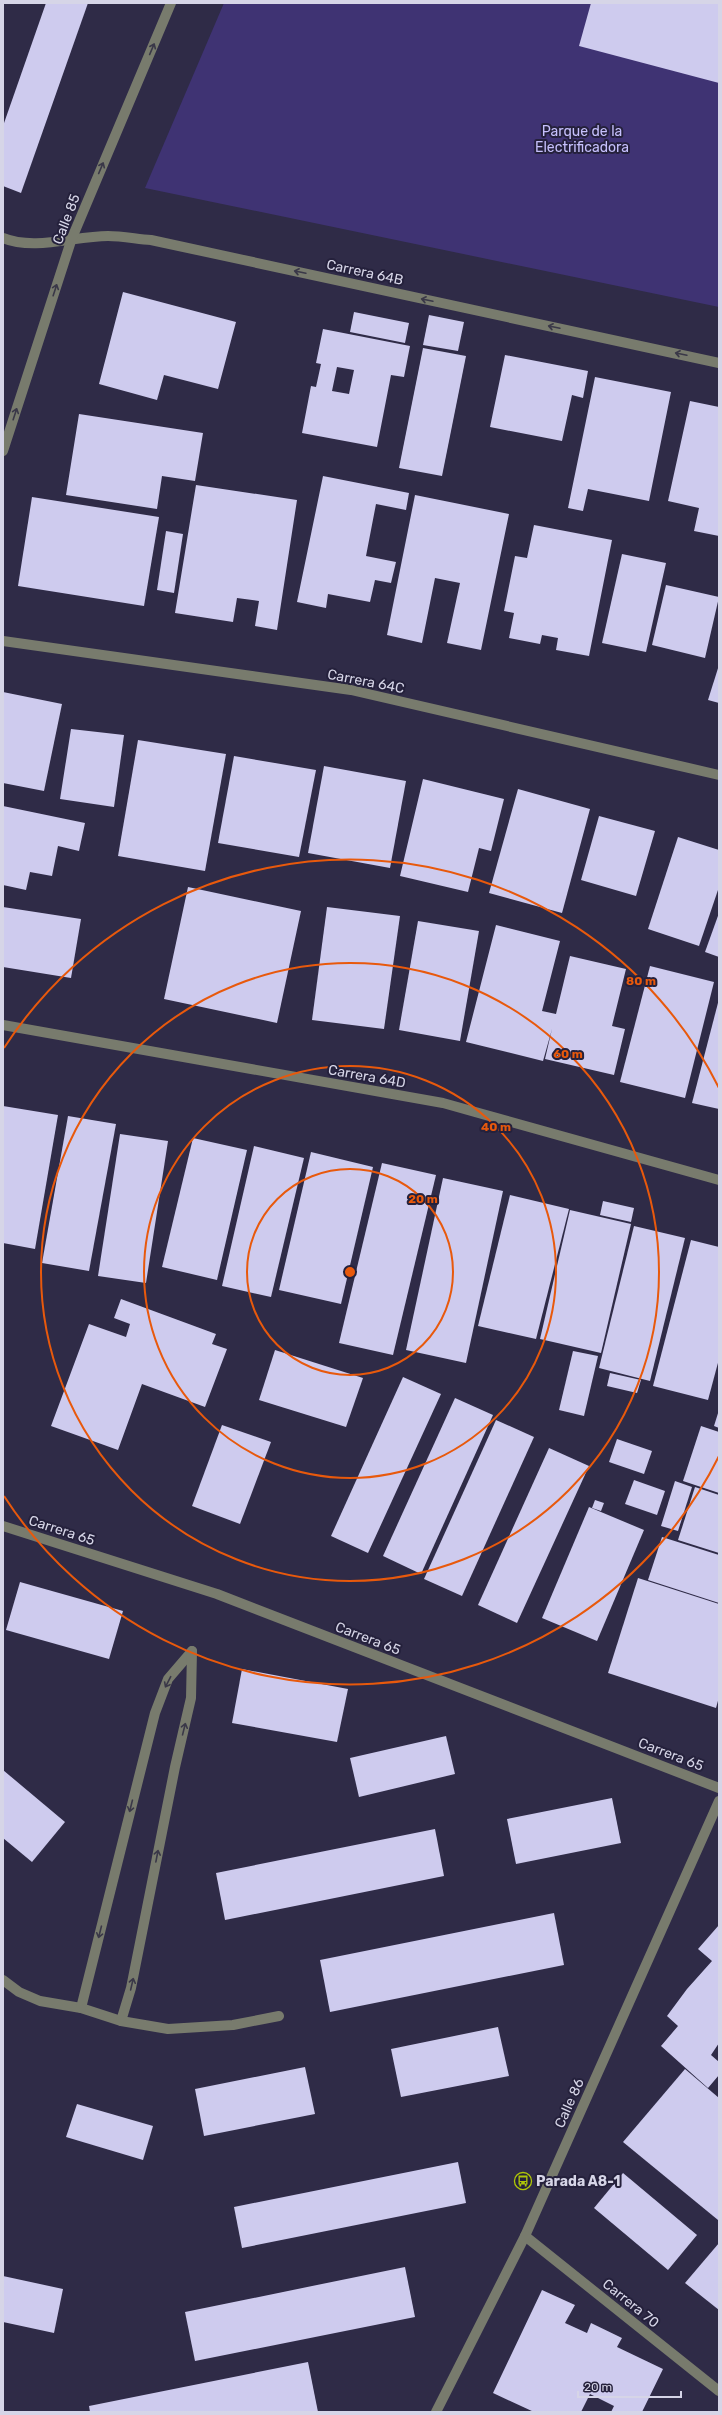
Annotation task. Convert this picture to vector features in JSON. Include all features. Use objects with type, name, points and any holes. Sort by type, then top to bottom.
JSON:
[{"type":"street","name":"Calle 85","points":[[3,451],[72,238],[171,3]]},
{"type":"street","name":"Carrera 64B","points":[[3,238],[12,242],[42,242],[72,238],[109,236],[152,240],[719,363]]},
{"type":"street","name":"Carrera 64C","points":[[3,641],[351,690],[719,775]]},
{"type":"street","name":"Carrera 64D","points":[[3,1025],[443,1104],[719,1180]]},
{"type":"street","name":"Carrera 65","points":[[3,1526],[217,1594],[719,1788]]},
{"type":"street","points":[[81,2008],[155,1713],[168,1679],[192,1651],[192,1698],[175,1767],[131,1988],[121,2021]]},
{"type":"street","name":"Calle 86","points":[[436,2412],[525,2236],[719,1801]]},
{"type":"street","points":[[3,1980],[19,1992],[40,2001],[81,2008],[121,2021],[168,2029],[194,2029],[232,2025],[279,2016]]},
{"type":"street","name":"Carrera 70","points":[[525,2236],[719,2392]]},
{"type":"green space","name":"Parque de la Electrificadora","points":[[224,3],[719,3],[719,307],[145,188]]},
{"type":"building","points":[[46,3],[88,3],[21,193],[3,186],[3,126]]},
{"type":"building","points":[[591,3],[719,3],[719,83],[579,46]]},
{"type":"building","points":[[123,292],[236,322],[218,389],[164,375],[157,400],[99,384]]},
{"type":"building","points":[[354,312],[409,323],[405,343],[350,332]]},
{"type":"building","points":[[429,315],[464,322],[458,351],[423,345]]},
{"type":"building","points":[[323,329],[410,346],[404,377],[391,375],[377,447],[302,433],[311,386],[316,387],[321,364],[316,363]],"holes":[[[337,367],[354,370],[349,394],[332,391]]]},
{"type":"building","points":[[423,348],[466,356],[442,476],[399,468]]},
{"type":"building","points":[[505,355],[588,371],[583,398],[572,395],[562,441],[490,427]]},
{"type":"building","points":[[595,377],[671,392],[649,501],[588,489],[583,511],[568,508]]},
{"type":"building","points":[[690,401],[719,407],[719,536],[694,531],[699,508],[668,501]]},
{"type":"building","points":[[79,414],[203,433],[195,481],[162,476],[157,509],[66,495]]},
{"type":"building","points":[[323,476],[409,493],[406,510],[376,504],[366,556],[396,562],[391,583],[375,580],[370,602],[328,594],[326,608],[297,602]]},
{"type":"building","points":[[196,485],[297,500],[277,630],[255,626],[259,601],[237,598],[233,622],[175,613]]},
{"type":"building","points":[[415,495],[509,514],[481,650],[447,643],[460,583],[435,578],[422,643],[387,635]]},
{"type":"building","points":[[32,497],[159,517],[144,606],[18,586]]},
{"type":"building","points":[[534,525],[612,540],[589,656],[556,650],[558,638],[542,635],[540,644],[509,638],[514,613],[504,611],[515,556],[527,558]]},
{"type":"building","points":[[166,531],[183,534],[174,593],[157,590]]},
{"type":"building","points":[[622,554],[666,563],[646,652],[602,643]]},
{"type":"building","points":[[666,585],[719,597],[705,658],[652,645]]},
{"type":"building","points":[[719,665],[719,703],[708,700]]},
{"type":"building","points":[[3,692],[62,704],[44,791],[3,783]]},
{"type":"building","points":[[71,729],[124,735],[114,807],[60,799]]},
{"type":"building","points":[[138,740],[226,754],[205,871],[118,856]]},
{"type":"building","points":[[234,756],[316,770],[299,857],[218,843]]},
{"type":"building","points":[[324,766],[406,781],[390,868],[308,853]]},
{"type":"building","points":[[423,779],[504,799],[491,851],[479,848],[468,892],[400,876]]},
{"type":"building","points":[[518,789],[590,809],[562,913],[489,893]]},
{"type":"building","points":[[3,806],[85,823],[79,851],[58,846],[52,876],[30,872],[26,890],[3,885]]},
{"type":"building","points":[[599,816],[655,831],[636,896],[581,880]]},
{"type":"building","points":[[678,837],[719,850],[719,887],[699,946],[648,929]]},
{"type":"building","points":[[188,887],[301,911],[277,1023],[164,999]]},
{"type":"building","points":[[3,907],[81,919],[71,978],[3,967]]},
{"type":"building","points":[[327,907],[400,916],[384,1029],[312,1020]]},
{"type":"building","points":[[719,913],[719,957],[705,952]]},
{"type":"building","points":[[418,921],[479,931],[460,1041],[399,1030]]},
{"type":"building","points":[[496,925],[560,941],[542,1011],[556,1014],[570,956],[626,969],[612,1026],[625,1029],[614,1075],[545,1059],[552,1029],[543,1061],[466,1042]]},
{"type":"building","points":[[650,966],[714,982],[685,1098],[620,1082]]},
{"type":"building","points":[[719,999],[719,1109],[692,1103]]},
{"type":"building","points":[[3,1106],[58,1115],[35,1249],[3,1243]]},
{"type":"building","points":[[68,1116],[116,1124],[89,1271],[42,1263]]},
{"type":"building","points":[[120,1134],[168,1141],[146,1283],[98,1276]]},
{"type":"building","points":[[193,1138],[247,1150],[217,1280],[162,1267]]},
{"type":"building","points":[[254,1146],[304,1158],[271,1297],[222,1286]]},
{"type":"building","points":[[311,1152],[373,1167],[341,1304],[279,1290]]},
{"type":"building","points":[[382,1163],[436,1175],[393,1355],[339,1343]]},
{"type":"building","points":[[443,1178],[503,1191],[466,1363],[406,1350]]},
{"type":"building","points":[[510,1195],[569,1209],[536,1339],[478,1326]]},
{"type":"building","points":[[603,1201],[634,1208],[631,1222],[600,1215]]},
{"type":"building","points":[[570,1210],[631,1224],[601,1353],[540,1339]]},
{"type":"building","points":[[634,1226],[685,1238],[650,1381],[599,1368]]},
{"type":"building","points":[[691,1240],[719,1247],[719,1359],[708,1400],[653,1386]]},
{"type":"building","points":[[121,1299],[216,1334],[212,1344],[227,1349],[205,1407],[142,1384],[118,1450],[51,1426],[89,1324],[126,1337],[130,1324],[114,1318]]},
{"type":"building","points":[[275,1350],[363,1378],[346,1427],[259,1400]]},
{"type":"building","points":[[573,1351],[598,1356],[584,1416],[559,1410]]},
{"type":"building","points":[[610,1373],[641,1380],[637,1393],[607,1386]]},
{"type":"building","points":[[403,1377],[441,1394],[368,1553],[331,1536]]},
{"type":"building","points":[[455,1398],[493,1415],[421,1574],[383,1556]]},
{"type":"building","points":[[719,1410],[719,1428],[714,1426]]},
{"type":"building","points":[[496,1420],[534,1437],[462,1596],[424,1579]]},
{"type":"building","points":[[222,1425],[271,1442],[240,1524],[192,1506]]},
{"type":"building","points":[[701,1426],[719,1432],[719,1493],[683,1481]]},
{"type":"building","points":[[617,1439],[652,1451],[644,1474],[609,1462]]},
{"type":"building","points":[[549,1448],[589,1466],[517,1623],[478,1605]]},
{"type":"building","points":[[634,1480],[665,1491],[657,1515],[625,1504]]},
{"type":"building","points":[[675,1481],[692,1487],[678,1531],[661,1526]]},
{"type":"building","points":[[695,1487],[719,1495],[719,1553],[678,1540]]},
{"type":"building","points":[[595,1500],[604,1503],[601,1511],[592,1508]]},
{"type":"building","points":[[589,1507],[644,1530],[597,1641],[542,1618]]},
{"type":"building","points":[[662,1537],[719,1555],[719,1603],[648,1580]]},
{"type":"building","points":[[638,1578],[719,1604],[719,1697],[716,1708],[608,1673]]},
{"type":"building","points":[[20,1582],[123,1611],[109,1659],[6,1630]]},
{"type":"building","points":[[242,1669],[348,1689],[337,1742],[232,1723]]},
{"type":"building","points":[[446,1736],[455,1774],[359,1797],[350,1758]]},
{"type":"building","points":[[3,1770],[65,1822],[32,1862],[3,1838]]},
{"type":"building","points":[[612,1798],[621,1843],[516,1864],[507,1819]]},
{"type":"building","points":[[435,1829],[444,1876],[225,1920],[216,1873]]},
{"type":"building","points":[[554,1913],[564,1965],[330,2012],[320,1960]]},
{"type":"building","points":[[719,1925],[719,2043],[711,2055],[719,2062],[719,2075],[708,2088],[661,2046],[678,2026],[667,2016],[687,1989],[712,1961],[698,1949]]},
{"type":"building","points":[[498,2027],[509,2076],[401,2097],[391,2049]]},
{"type":"building","points":[[305,2067],[315,2114],[204,2136],[195,2089]]},
{"type":"building","points":[[685,2069],[719,2098],[718,2220],[623,2142]]},
{"type":"building","points":[[77,2104],[153,2126],[143,2160],[66,2137]]},
{"type":"building","points":[[458,2162],[466,2203],[242,2248],[234,2207]]},
{"type":"building","points":[[623,2173],[697,2235],[668,2270],[594,2208]]},
{"type":"building","points":[[719,2243],[719,2310],[685,2283]]},
{"type":"building","points":[[405,2267],[415,2317],[195,2361],[185,2312]]},
{"type":"building","points":[[3,2276],[63,2289],[54,2333],[3,2322]]},
{"type":"building","points":[[542,2290],[575,2305],[565,2323],[587,2333],[591,2323],[622,2338],[617,2347],[663,2369],[642,2412],[611,2412],[614,2406],[590,2394],[581,2412],[534,2412],[493,2393]]},
{"type":"building","points":[[308,2362],[318,2412],[90,2412],[89,2406]]},
{"type":"place","name":"Parada A8-1","points":[[523,2181]]}]
